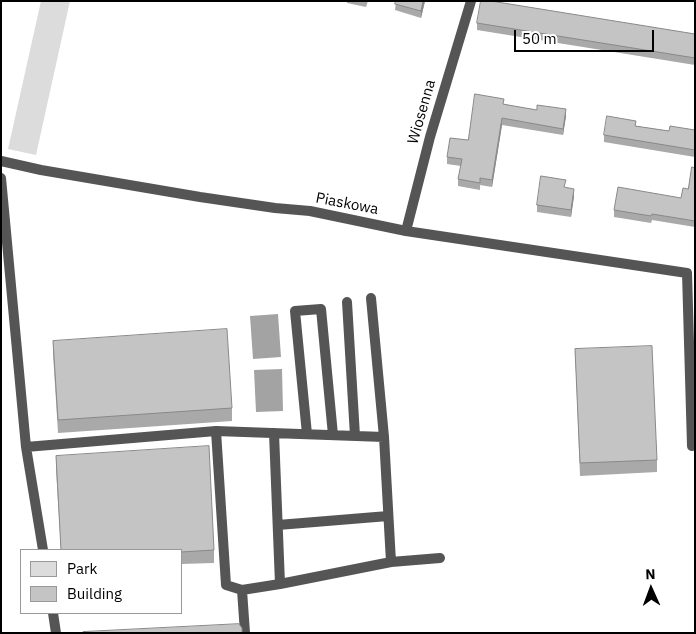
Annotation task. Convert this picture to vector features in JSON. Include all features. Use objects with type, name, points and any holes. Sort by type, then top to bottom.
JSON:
[{"type":"lane","name":"Wiosenna","points":[[406,231],[430,137],[470,1]]},
{"type":"lane","name":"Piaskowa","points":[[1,161],[41,170],[200,197],[310,211],[406,231],[687,273],[692,446]]},
{"type":"lane","points":[[1,178],[26,447],[43,549]]},
{"type":"lane","points":[[371,298],[384,437],[391,562]]},
{"type":"lane","points":[[347,302],[355,436]]},
{"type":"lane","points":[[307,434],[295,311],[321,309],[333,435]]},
{"type":"lane","points":[[26,447],[216,431],[384,437]]},
{"type":"lane","points":[[216,431],[226,585],[242,590],[391,562],[440,558]]},
{"type":"lane","points":[[274,433],[280,584]]},
{"type":"lane","points":[[278,525],[388,516]]},
{"type":"lane","points":[[242,590],[245,633]]},
{"type":"lane","points":[[53,614],[56,633]]},
{"type":"green space","points":[[41,1],[70,1],[36,155],[8,149]]},
{"type":"shaded area","points":[[278,314],[281,357],[253,359],[250,316]]},
{"type":"shaded area","points":[[282,369],[283,411],[256,412],[254,370]]},
{"type":"building","points":[[396,1],[423,1],[421,11],[395,4]]},
{"type":"building","points":[[481,1],[491,1],[695,34],[695,58],[477,23]]},
{"type":"building","points":[[475,94],[504,99],[503,104],[537,110],[537,105],[566,109],[563,129],[502,118],[492,180],[480,178],[480,183],[458,179],[462,159],[447,157],[450,138],[468,140]]},
{"type":"building","points":[[607,116],[636,121],[635,126],[669,131],[670,126],[695,130],[695,150],[604,135]]},
{"type":"building","points":[[692,167],[695,168],[695,221],[614,210],[618,187],[681,198],[683,188],[688,189]]},
{"type":"building","points":[[541,176],[566,180],[564,187],[574,189],[571,210],[537,205]]},
{"type":"building","points":[[227,329],[232,408],[58,420],[53,341]]},
{"type":"building","points":[[652,346],[657,460],[580,463],[575,349]]},
{"type":"building","points":[[209,446],[214,550],[182,552],[182,549],[61,549],[56,456]]},
{"type":"building","points":[[239,624],[242,628],[242,633],[83,633],[83,632]]}]
